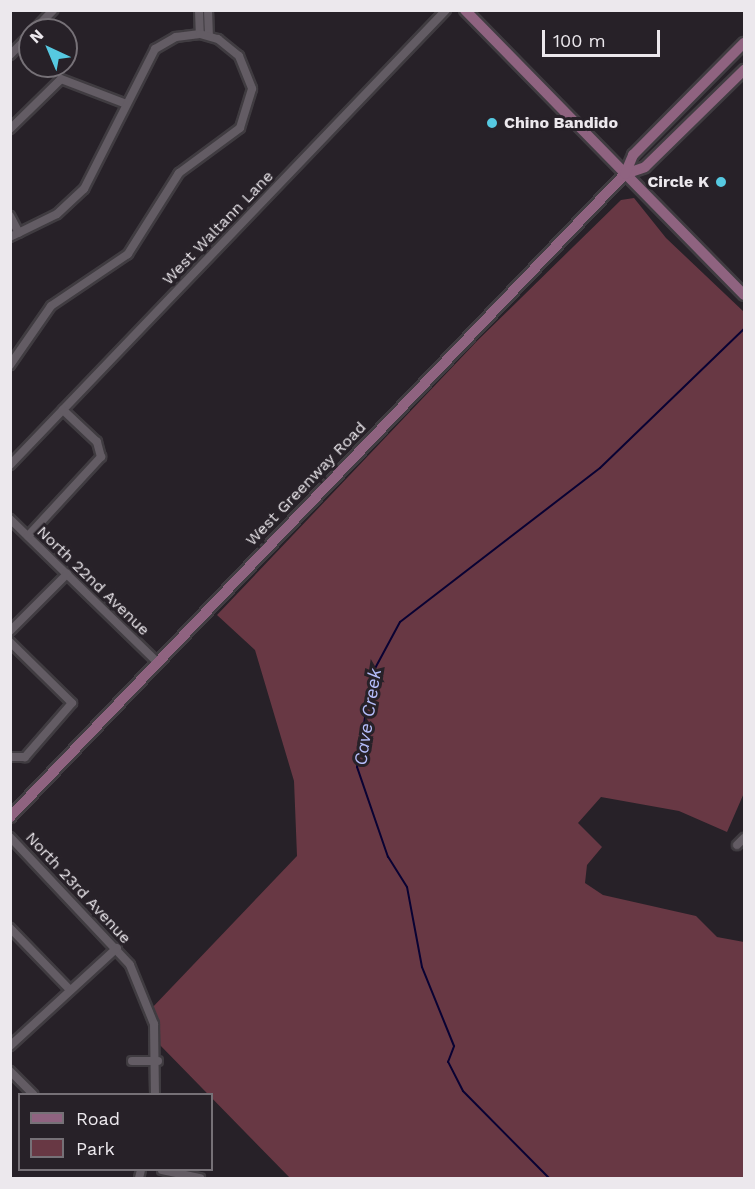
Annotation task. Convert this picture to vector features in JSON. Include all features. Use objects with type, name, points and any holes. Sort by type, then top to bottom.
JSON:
[{"type":"main road","points":[[465,10],[744,295]]},
{"type":"main road","name":"West Greenway Road","points":[[10,817],[625,174],[633,155],[744,43]]},
{"type":"main road","name":"West Greenway Road","points":[[625,174],[645,167],[744,70]]},
{"type":"street","points":[[199,10],[200,34]]},
{"type":"street","points":[[208,10],[209,36]]},
{"type":"street","name":"West Waltann Lane","points":[[10,465],[446,10]]},
{"type":"street","points":[[10,237],[57,214],[80,195],[155,48],[176,37],[200,34],[209,36],[235,53],[250,77],[245,122],[179,173],[118,265],[51,306],[10,365]]},
{"type":"street","points":[[10,129],[61,79],[126,105]]},
{"type":"street","points":[[10,216],[19,233]]},
{"type":"street","points":[[28,536],[101,457],[97,442],[63,410]]},
{"type":"street","name":"North 22nd Avenue","points":[[10,519],[157,662]]},
{"type":"street","points":[[10,631],[66,574]]},
{"type":"street","points":[[10,642],[72,703],[14,758]]},
{"type":"street","name":"North 23rd Avenue","points":[[10,837],[117,948],[147,1000],[158,1060],[155,1093]]},
{"type":"street","points":[[737,845],[744,838]]},
{"type":"street","points":[[10,928],[70,990]]},
{"type":"street","points":[[10,1046],[117,948]]},
{"type":"street","points":[[132,1061],[158,1060]]},
{"type":"street","points":[[10,1071],[31,1093]]},
{"type":"street","points":[[166,1171],[200,1179]]},
{"type":"green space","points":[[634,198],[666,238],[744,312],[744,793],[727,832],[679,811],[601,797],[578,823],[602,847],[587,865],[585,883],[603,895],[696,916],[717,937],[744,942],[744,1178],[290,1178],[213,1099],[213,1093],[207,1093],[157,1042],[150,1010],[297,856],[294,781],[255,650],[217,615],[478,340],[621,200]]},
{"type":"waterway","name":"Cave Creek","points":[[549,1178],[463,1091],[448,1062],[454,1046],[422,967],[407,887],[388,857],[357,767],[372,674],[400,622],[600,468],[744,329]]},
{"type":"place","name":"Chino Bandido","points":[[492,123]]},
{"type":"place","name":"Circle K","points":[[721,182]]}]
